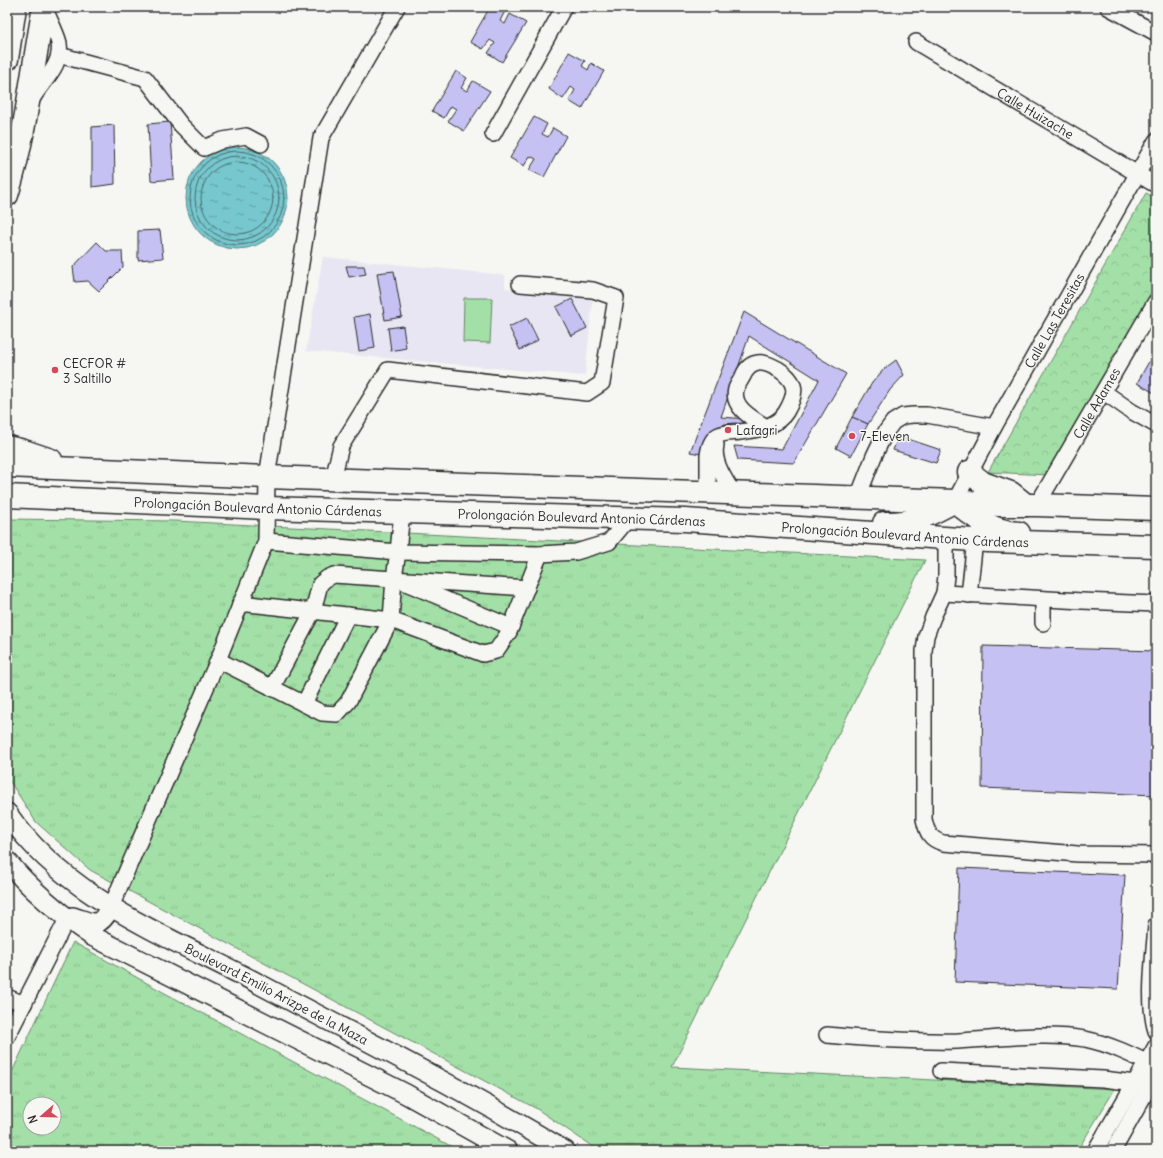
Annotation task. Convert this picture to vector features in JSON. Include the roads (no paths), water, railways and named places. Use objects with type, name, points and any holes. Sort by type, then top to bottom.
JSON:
[{"type":"highway","points":[[7,59],[15,7]]},
{"type":"highway","points":[[7,143],[33,7]]},
{"type":"highway","points":[[7,195],[12,178],[26,108],[44,7]]},
{"type":"highway","points":[[7,447],[39,455],[73,468]]},
{"type":"highway","points":[[7,466],[268,477],[858,497],[954,501],[999,505],[1156,510]]},
{"type":"highway","points":[[970,472],[983,483],[1011,493],[1031,505]]},
{"type":"highway","name":"Prolongación Boulevard Antonio Cárdenas","points":[[7,496],[266,508],[684,520],[975,540],[1156,546]]},
{"type":"highway","points":[[754,525],[789,518],[901,523],[918,520],[954,501]]},
{"type":"highway","points":[[954,501],[969,514],[984,523],[1010,532],[1091,534],[1114,540],[1125,545]]},
{"type":"main road","name":"Boulevard Emilio Arizpe de la Maza","points":[[7,813],[12,825],[52,863],[79,885],[135,922],[256,982],[425,1071],[515,1121],[564,1151]]},
{"type":"main road","points":[[7,861],[29,884],[67,919],[92,936],[406,1094],[508,1151]]},
{"type":"main road","points":[[67,919],[71,916],[85,921],[99,923],[104,920],[112,907]]},
{"type":"street","points":[[26,108],[52,70],[59,55],[59,44],[57,37],[44,7]]},
{"type":"street","points":[[112,907],[218,660],[266,541],[268,477],[321,138],[397,7]]},
{"type":"street","points":[[493,134],[564,7]]},
{"type":"street","points":[[1108,7],[1156,33]]},
{"type":"street","name":"Calle Huizache","points":[[916,42],[1156,185]]},
{"type":"street","points":[[59,55],[145,78],[181,125],[204,148],[223,140],[246,136],[261,144]]},
{"type":"street","name":"Calle Las Teresitas","points":[[954,501],[994,427],[1156,141]]},
{"type":"street","points":[[333,479],[341,446],[388,370],[587,393],[602,383],[616,298],[593,290],[520,284]]},
{"type":"street","name":"Calle Adames","points":[[1031,505],[1104,392],[1156,301]]},
{"type":"street","points":[[1104,392],[1131,411],[1156,425]]},
{"type":"street","points":[[858,497],[885,433],[893,422],[903,416],[927,415],[994,427]]},
{"type":"street","points":[[708,492],[707,467],[709,449],[717,436],[766,427]]},
{"type":"street","points":[[730,433],[718,441],[715,455],[724,477],[733,493]]},
{"type":"street","points":[[218,660],[322,713],[337,714],[348,702],[391,620],[394,578],[402,512]]},
{"type":"street","points":[[266,541],[398,552],[540,554],[576,552],[609,542],[629,518]]},
{"type":"street","points":[[946,538],[946,576],[944,593],[930,623],[926,636],[924,652],[924,820],[930,835],[935,840],[951,844],[1078,854],[1156,855]]},
{"type":"street","points":[[969,595],[975,540]]},
{"type":"street","points":[[240,603],[391,620],[483,654],[496,651],[511,627],[540,554]]},
{"type":"street","points":[[272,688],[313,611],[320,584],[326,578],[334,575],[527,588]]},
{"type":"street","points":[[394,578],[511,627]]},
{"type":"street","points":[[944,593],[1156,604]]},
{"type":"street","points":[[1042,623],[1043,599]]},
{"type":"street","points":[[304,704],[348,615]]},
{"type":"street","points":[[7,1036],[67,919]]},
{"type":"street","points":[[1156,925],[1152,1004],[1153,1021],[1156,1031]]},
{"type":"street","points":[[7,997],[24,1004]]},
{"type":"street","points":[[827,1036],[920,1041],[1070,1037],[1105,1044],[1153,1067]]},
{"type":"street","points":[[1113,1151],[1153,1067],[1156,1046]]},
{"type":"street","points":[[1095,1151],[1135,1083],[1153,1067]]},
{"type":"street","points":[[941,1071],[1103,1079],[1135,1083]]},
{"type":"water","points":[[237,147],[257,151],[273,162],[284,178],[288,198],[284,218],[273,234],[257,245],[237,249],[217,245],[201,234],[190,218],[186,198],[190,178],[201,162],[217,151]]},
{"type":"place","name":"CECFOR # 3 Saltillo","points":[[55,370]]},
{"type":"place","name":"Lafagri","points":[[728,430]]},
{"type":"place","name":"7-Eleven","points":[[852,436]]}]
